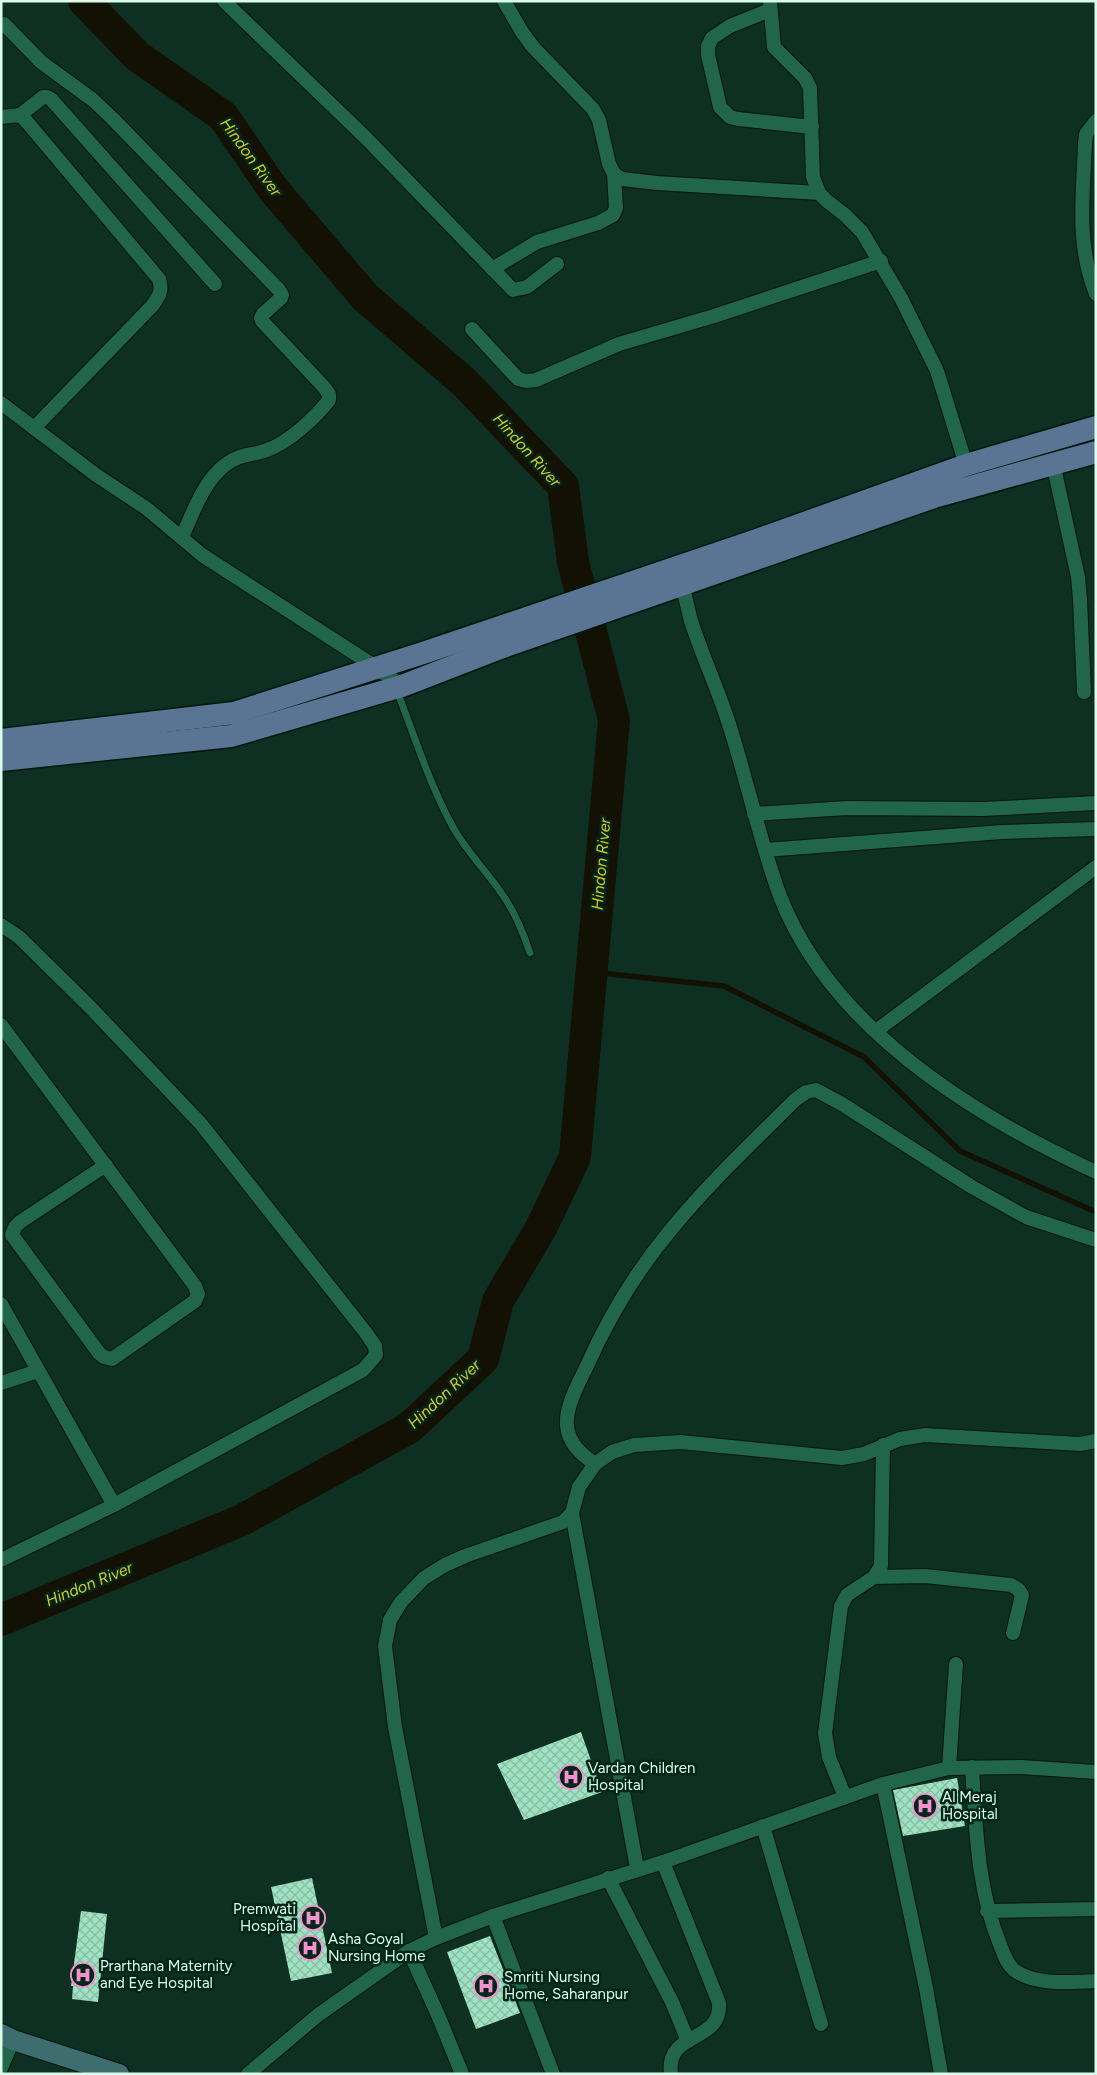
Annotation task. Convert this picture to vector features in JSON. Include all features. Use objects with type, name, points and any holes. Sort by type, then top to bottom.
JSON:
[{"type":"main road","points":[[902,498],[966,465],[1096,427]]},
{"type":"main road","points":[[1,740],[234,713],[376,668],[497,638],[676,580],[902,498],[1096,452]]},
{"type":"main road","points":[[1,760],[231,736],[399,687],[497,638]]},
{"type":"main road","points":[[326,684],[331,707]]},
{"type":"street","points":[[224,1],[366,138],[513,290],[527,287],[557,264]]},
{"type":"street","points":[[492,269],[537,242],[608,220],[616,208],[614,174],[609,164],[599,120],[594,109],[534,47],[522,32],[504,1]]},
{"type":"street","points":[[812,127],[738,119],[724,113],[720,108],[708,55],[708,46],[716,35],[770,5],[774,47],[805,78],[810,88],[812,127],[813,177],[818,192],[845,214],[862,232],[881,261],[922,338],[937,371],[966,465]]},
{"type":"street","points":[[4,24],[41,62],[112,118],[279,290],[282,295],[281,298],[263,314],[262,321],[323,386],[328,394],[329,400],[323,408],[289,438],[265,451],[247,453],[236,458],[216,474],[204,491],[182,537]]},
{"type":"street","points":[[34,428],[152,306],[160,296],[162,288],[159,279],[7,118],[43,97],[47,97],[215,284]]},
{"type":"street","points":[[1096,121],[1086,134],[1082,232],[1084,252],[1096,294]]},
{"type":"street","points":[[614,174],[622,179],[657,183],[818,192]]},
{"type":"street","points":[[472,329],[518,379],[526,381],[536,380],[619,344],[714,316],[881,261]]},
{"type":"street","points":[[1,403],[96,475],[146,508],[222,569],[376,668],[399,687]]},
{"type":"street","points":[[1052,463],[1078,577],[1084,692]]},
{"type":"street","points":[[676,580],[728,721],[759,831],[781,897],[808,952],[857,1015],[918,1068],[962,1100],[1009,1128],[1096,1172]]},
{"type":"street","points":[[759,831],[847,808],[983,809],[1096,803]]},
{"type":"street","points":[[759,831],[1002,832],[1096,829]]},
{"type":"street","points":[[876,1032],[1096,867]]},
{"type":"street","points":[[1,925],[19,937],[201,1124],[375,1346],[376,1355],[363,1370],[114,1505],[1,1560]]},
{"type":"street","points":[[1,1025],[106,1165],[196,1286],[198,1294],[195,1301],[112,1359],[104,1357],[99,1352],[12,1235],[15,1227],[20,1222],[106,1165]]},
{"type":"street","points":[[595,1464],[581,1454],[571,1441],[567,1424],[570,1408],[578,1386],[597,1343],[645,1264],[669,1232],[720,1174],[795,1100],[806,1092],[816,1090],[842,1104],[972,1187],[1026,1217],[1096,1240]]},
{"type":"street","points":[[1,1304],[114,1505]]},
{"type":"street","points":[[1,1383],[38,1372]]},
{"type":"street","points":[[637,1868],[572,1513],[579,1487],[595,1464],[612,1452],[634,1445],[681,1442],[842,1458],[864,1454],[900,1439],[925,1435],[1080,1444],[1096,1441]]},
{"type":"street","points":[[845,1797],[829,1757],[825,1733],[841,1606],[847,1595],[874,1577],[881,1566],[883,1445]]},
{"type":"street","points":[[436,1938],[395,1727],[385,1646],[390,1620],[401,1602],[424,1578],[445,1565],[563,1522],[572,1513]]},
{"type":"street","points":[[874,1577],[925,1576],[1018,1588],[1022,1595],[1013,1632]]},
{"type":"street","points":[[949,1768],[956,1664]]},
{"type":"street","points":[[972,1767],[976,1839],[987,1911],[1006,1960],[1014,1970],[1036,1980],[1096,1981]]},
{"type":"street","points":[[248,2074],[318,2015],[409,1951],[436,1938],[493,1916],[637,1868],[663,1862],[883,1784],[949,1768],[1021,1767],[1096,1772]]},
{"type":"street","points":[[883,1784],[926,1988],[941,2074]]},
{"type":"street","points":[[763,1826],[820,2024]]},
{"type":"street","points":[[663,1862],[719,2003],[720,2012],[711,2027],[678,2047],[672,2054],[669,2064],[671,2074]]},
{"type":"street","points":[[608,1878],[672,2002],[688,2041]]},
{"type":"street","points":[[987,1911],[1096,1909]]},
{"type":"street","points":[[493,1916],[553,2074]]},
{"type":"street","points":[[409,1951],[462,2074]]},
{"type":"street","points":[[1,2068],[7,2037],[115,2073]]},
{"type":"lane","points":[[399,687],[442,804],[455,830],[473,858],[514,912],[530,953]]},
{"type":"building","points":[[581,1732],[602,1792],[524,1820],[497,1764]]},
{"type":"building","points":[[957,1778],[965,1826],[903,1836],[893,1790]]},
{"type":"building","points":[[312,1878],[332,1973],[291,1981],[271,1887]]},
{"type":"building","points":[[81,1911],[107,1914],[98,2002],[72,1999],[73,1986],[71,1986]]},
{"type":"building","points":[[490,1936],[520,2013],[476,2029],[447,1952]]},
{"type":"waterway","name":"Hindon River","points":[[1,1620],[242,1520],[409,1428],[483,1359],[498,1301],[541,1228],[575,1157],[614,720],[573,562],[563,486],[464,382],[365,297],[273,189],[223,116],[137,56],[84,1]]},
{"type":"waterway","points":[[591,972],[724,986],[864,1057],[960,1151],[1096,1212]]},
{"type":"place","name":"Vardan Children Hospital","points":[[571,1777]]},
{"type":"place","name":"Al Meraj Hospital","points":[[925,1806]]},
{"type":"place","name":"Premwati Hospital","points":[[313,1918]]},
{"type":"place","name":"Asha Goyal Nursing Home","points":[[310,1948]]},
{"type":"place","name":"Prarthana Maternity and Eye Hospital","points":[[83,1975]]},
{"type":"place","name":"Smriti Nursing Home, Saharanpur","points":[[486,1986]]}]
